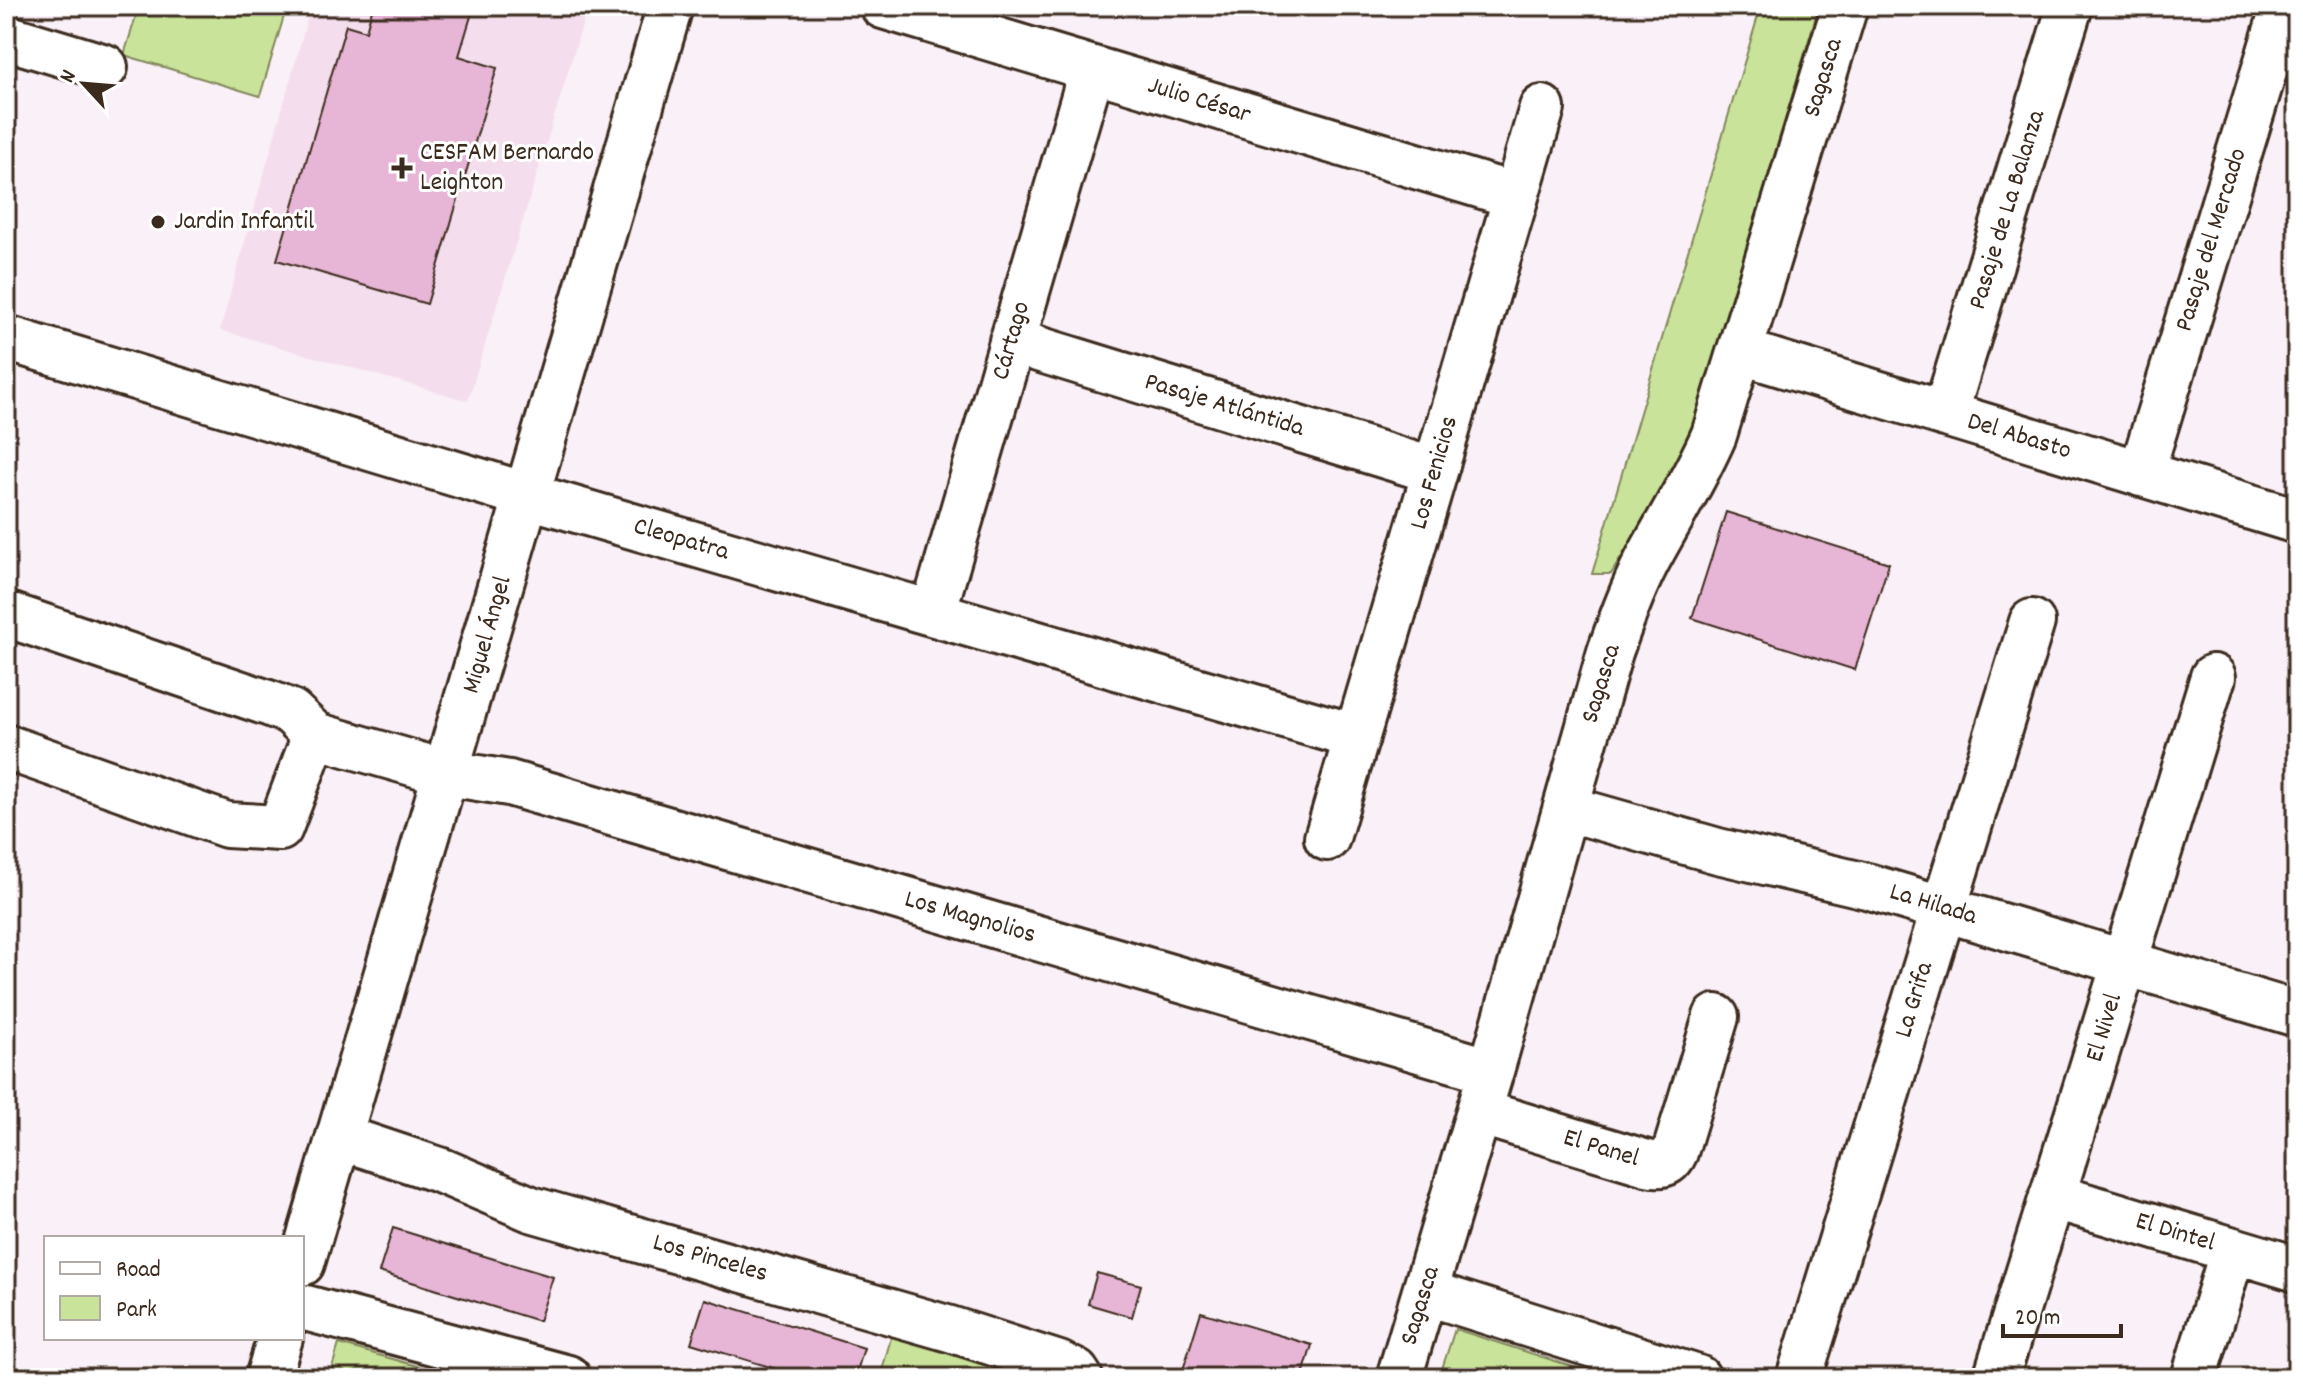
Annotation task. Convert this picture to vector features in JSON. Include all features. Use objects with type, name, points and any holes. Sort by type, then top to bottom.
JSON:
[{"type":"street","name":"Miguel Ángel","points":[[304,1256],[670,6]]},
{"type":"street","name":"Julio César","points":[[883,6],[1516,196]]},
{"type":"street","name":"Sagasca","points":[[1399,1378],[1491,1071],[1610,652],[1647,560],[1698,473],[1714,435],[1742,352],[1845,6]]},
{"type":"street","name":"Pasaje de La Balanza","points":[[1945,414],[2070,6]]},
{"type":"street","name":"Pasaje del Mercado","points":[[2141,474],[2284,6]]},
{"type":"street","points":[[6,37],[105,67]]},
{"type":"street","name":"Cártago","points":[[933,613],[1092,69]]},
{"type":"street","name":"Los Fenicios","points":[[1327,838],[1542,108]]},
{"type":"street","name":"Cleopatra","points":[[6,338],[529,496],[1357,737]]},
{"type":"street","name":"Pasaje Atlántida","points":[[1012,341],[1435,471]]},
{"type":"street","name":"Del Abasto","points":[[1742,352],[2297,521]]},
{"type":"street","points":[[6,614],[271,704],[291,712],[315,735],[280,828],[227,825],[6,747]]},
{"type":"street","name":"La Grifa","points":[[1799,1378],[2032,622]]},
{"type":"street","name":"El Nivel","points":[[1996,1378],[2213,677]]},
{"type":"street","name":"Los Magnolios","points":[[315,735],[447,773],[509,783],[1491,1071]]},
{"type":"street","name":"La Hilada","points":[[1566,808],[1681,842],[1824,874],[2297,1014]]},
{"type":"street","name":"El Panel","points":[[1479,1112],[1661,1165],[1675,1152],[1716,1017]]},
{"type":"street","name":"Los Pinceles","points":[[340,1137],[442,1171],[531,1209],[950,1329],[1059,1364],[1076,1372],[1080,1378]]},
{"type":"street","name":"El Dintel","points":[[2052,1196],[2297,1269]]},
{"type":"street","points":[[2194,1378],[2233,1250]]},
{"type":"street","points":[[1425,1292],[1698,1378]]},
{"type":"street","points":[[304,1308],[568,1378]]},
{"type":"street","points":[[268,1378],[279,1340]]},
{"type":"shaded area","name":"CESFAM Bernardo Leighton","points":[[311,6],[588,6],[468,401],[220,330]]},
{"type":"green space","points":[[139,6],[287,6],[260,96],[124,55]]},
{"type":"green space","points":[[1761,6],[1808,6],[1818,9],[1686,452],[1611,574],[1592,574]]},
{"type":"green space","points":[[1455,1329],[1608,1378],[1439,1378]]},
{"type":"green space","points":[[892,1334],[1042,1378],[880,1378]]},
{"type":"green space","points":[[339,1344],[453,1376],[329,1378]]},
{"type":"building","points":[[373,6],[474,6],[459,56],[497,68],[427,304],[277,260],[346,25],[366,31]]},
{"type":"building","points":[[1726,512],[1889,563],[1855,670],[1692,618]]},
{"type":"building","points":[[393,1228],[553,1277],[539,1321],[379,1272]]},
{"type":"building","points":[[1097,1273],[1141,1285],[1132,1317],[1088,1304]]},
{"type":"building","points":[[705,1299],[864,1348],[855,1378],[806,1378],[691,1343]]},
{"type":"building","points":[[1201,1312],[1312,1345],[1302,1378],[1198,1378],[1182,1373]]},
{"type":"place","name":"CESFAM Bernardo Leighton","points":[[402,168]]},
{"type":"place","name":"Jardin Infantil","points":[[158,222]]}]
